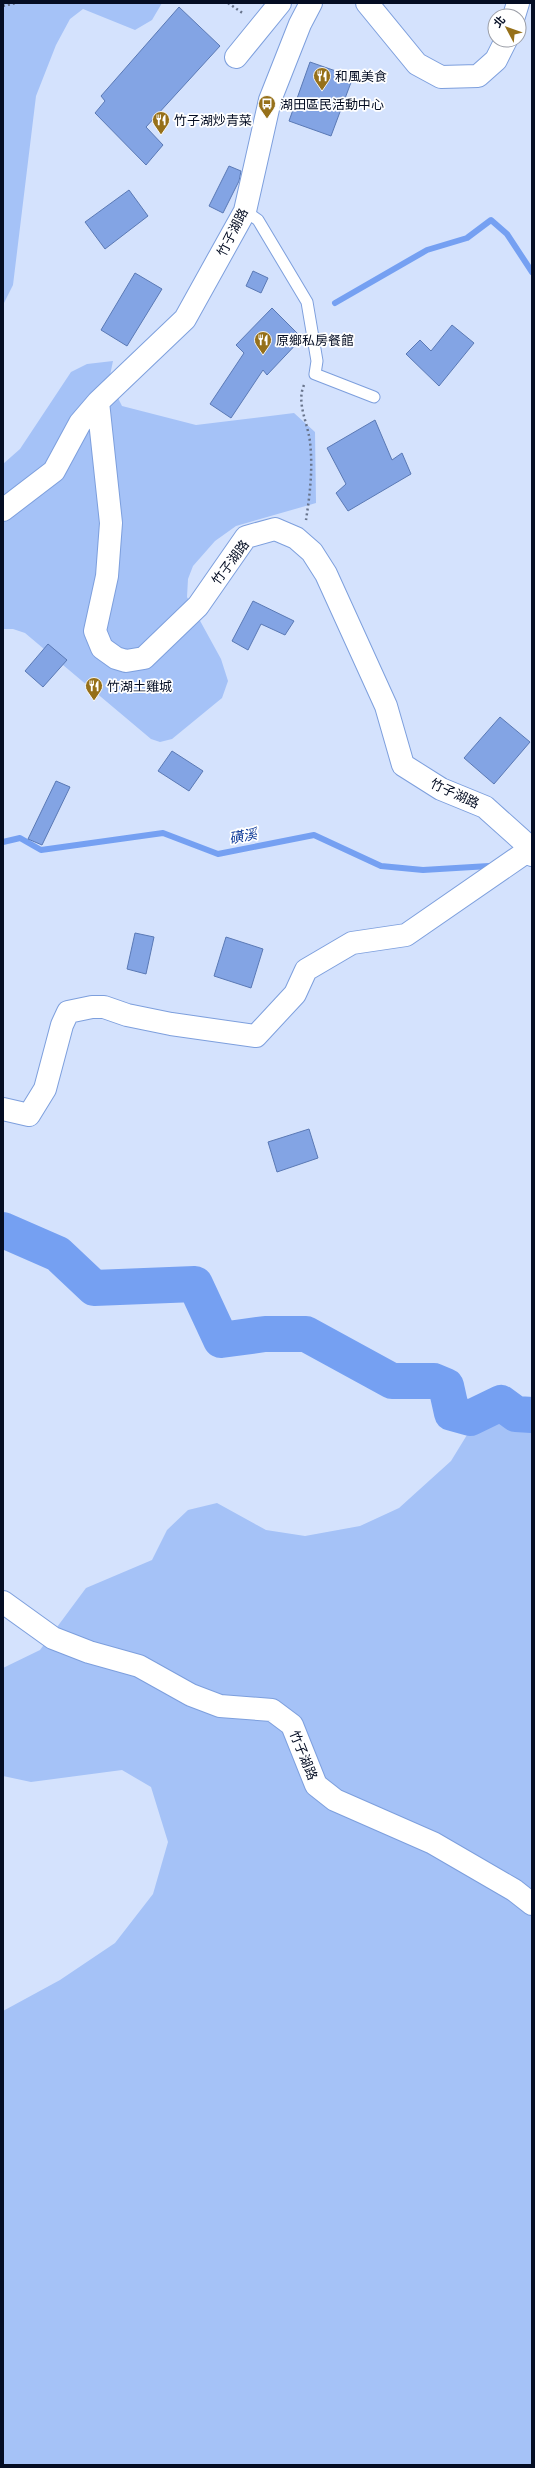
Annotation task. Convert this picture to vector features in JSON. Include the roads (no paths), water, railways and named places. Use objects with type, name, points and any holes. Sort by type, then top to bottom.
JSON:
[{"type":"street","points":[[236,57],[280,3]]},
{"type":"street","name":"竹子湖路","points":[[3,510],[54,472],[80,423],[98,402],[186,319],[245,211],[270,100],[300,24],[311,3]]},
{"type":"street","points":[[367,3],[417,64],[441,77],[478,76],[496,60],[502,48]]},
{"type":"street","name":"竹子湖路","points":[[98,402],[111,524],[107,576],[95,631],[102,648],[116,658],[126,661],[144,658],[198,606],[246,537],[275,529],[296,538],[312,552],[326,574],[386,706],[403,765],[441,789],[484,807],[531,852]]},
{"type":"street","points":[[3,1109],[28,1115],[46,1089],[62,1025],[68,1012],[92,1007],[104,1007],[127,1015],[171,1024],[256,1036],[295,994],[306,970],[352,943],[406,935],[531,852]]},
{"type":"street","name":"竹子湖路","points":[[3,1602],[53,1638],[89,1652],[139,1666],[191,1694],[220,1706],[272,1710],[292,1725],[316,1785],[335,1800],[433,1843],[514,1890],[532,1904]]},
{"type":"lane","points":[[245,211],[258,220],[307,302],[317,361],[316,374],[374,396]]},
{"type":"waterway","points":[[335,303],[427,250],[467,238],[491,220],[507,234],[532,272]]},
{"type":"waterway","name":"磺溪","points":[[3,842],[20,838],[41,850],[163,833],[218,854],[314,835],[381,866],[423,870],[489,866]]},
{"type":"waterway","points":[[3,1230],[58,1254],[94,1288],[195,1284],[221,1340],[265,1334],[306,1334],[392,1381],[434,1381],[446,1386],[452,1413],[470,1418],[501,1403],[516,1414],[532,1415]]},
{"type":"place","name":"和風美食","points":[[322,91]]},
{"type":"place","name":"湖田區民活動中心","points":[[267,119]]},
{"type":"place","name":"竹子湖炒青菜","points":[[161,135]]},
{"type":"place","name":"原鄉私房餐館","points":[[263,355]]},
{"type":"place","name":"竹湖土雞城","points":[[94,701]]}]
